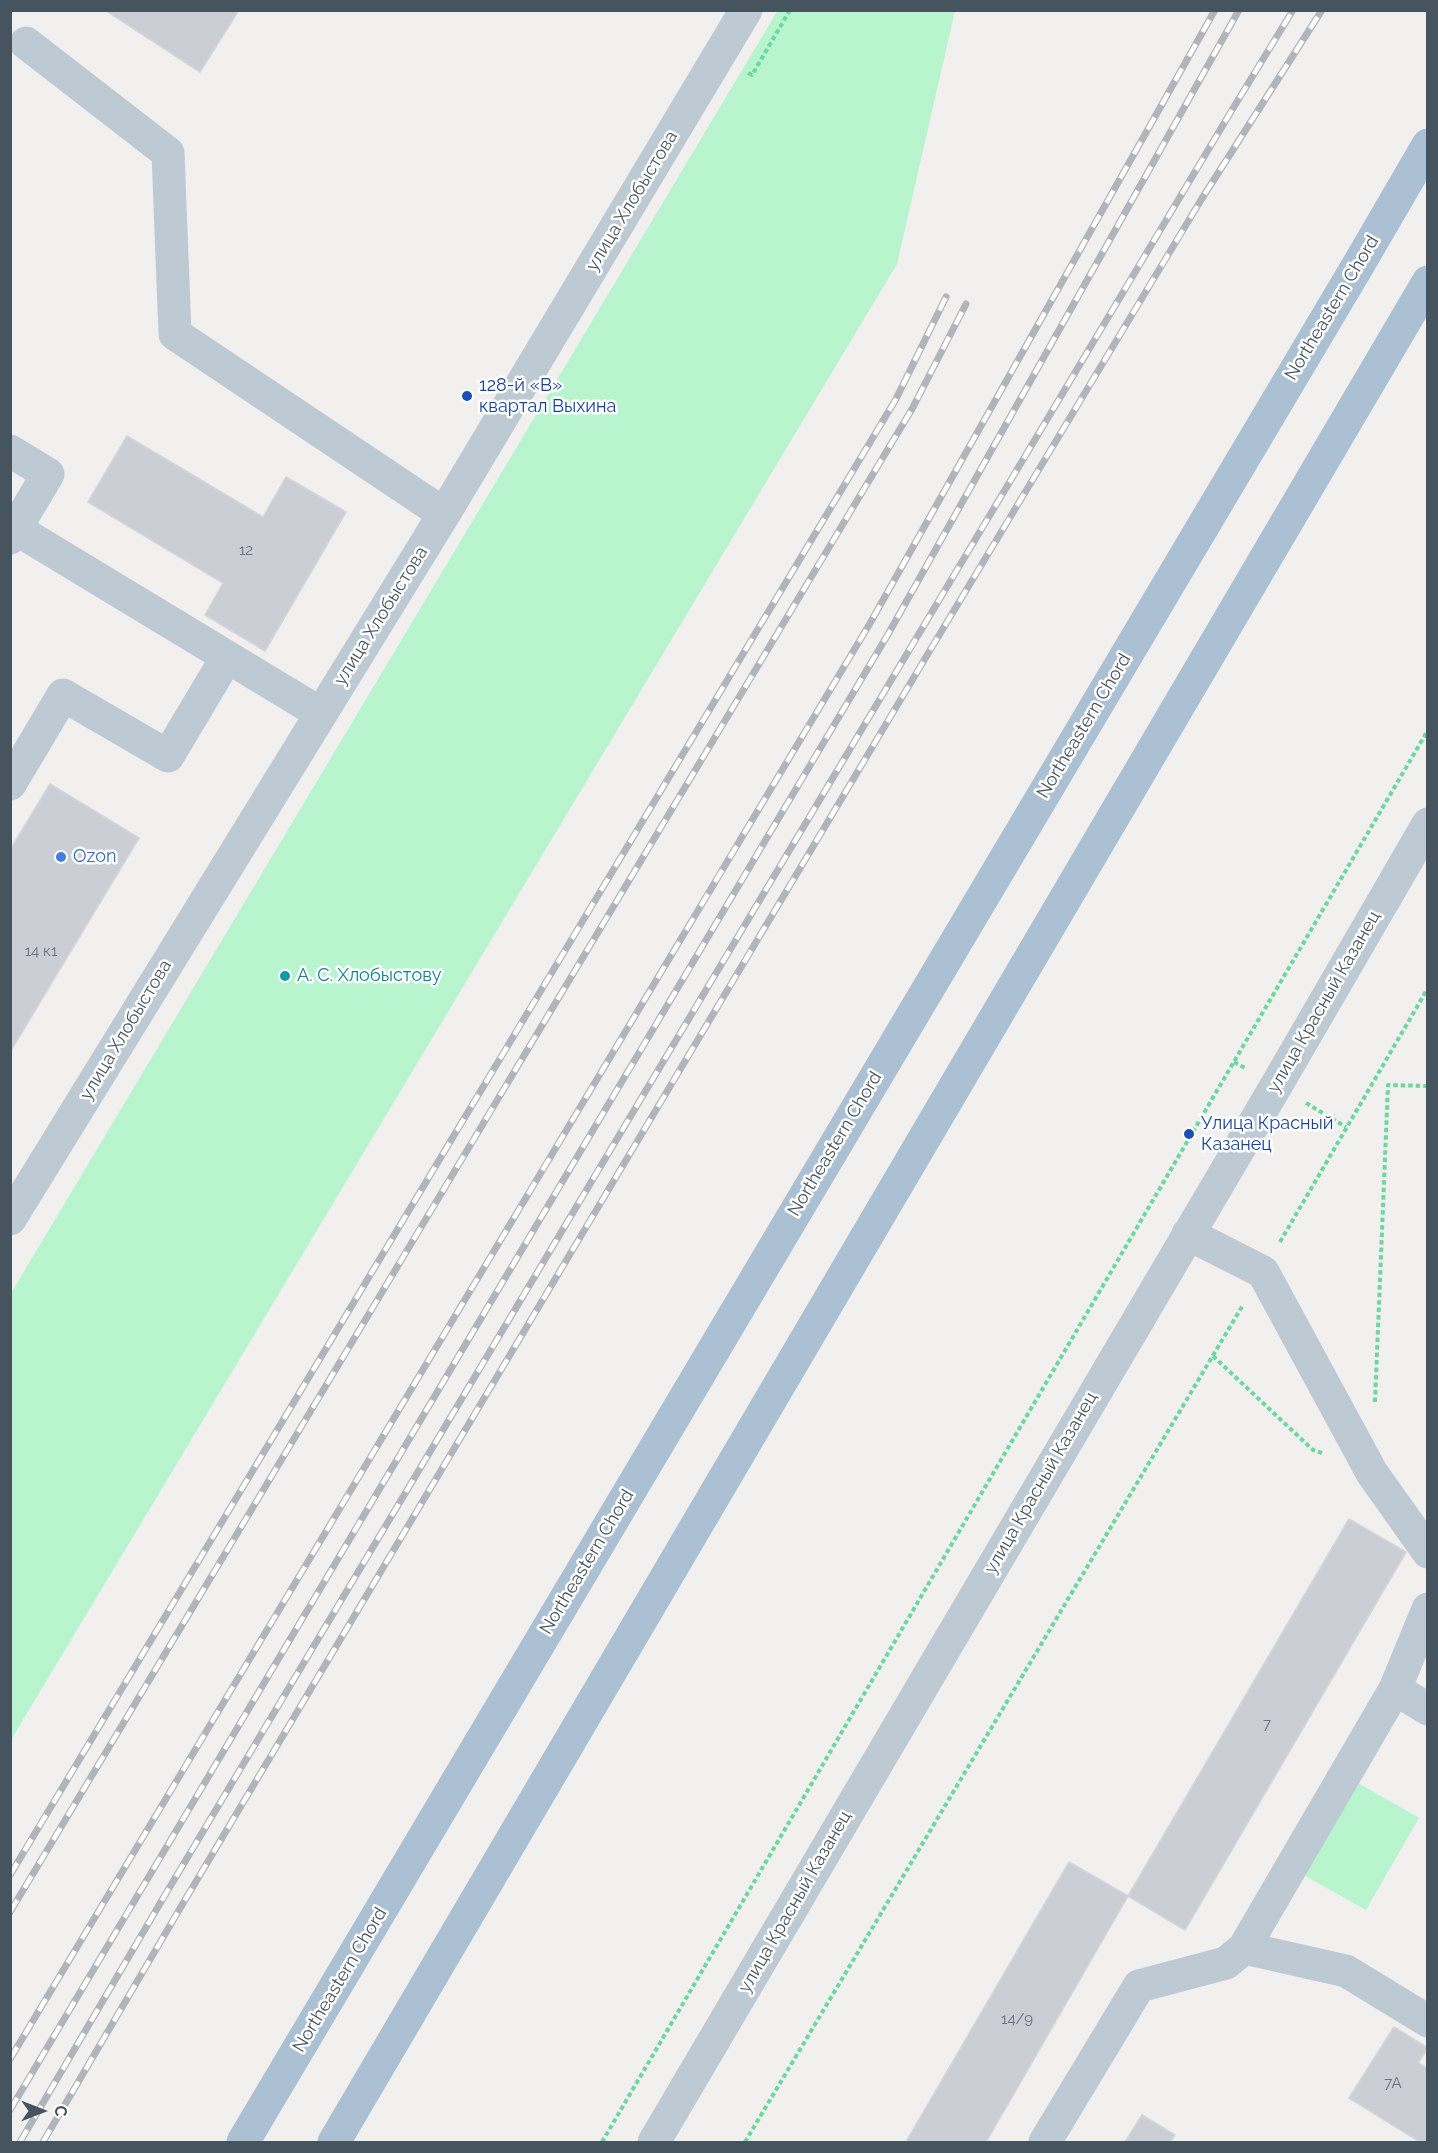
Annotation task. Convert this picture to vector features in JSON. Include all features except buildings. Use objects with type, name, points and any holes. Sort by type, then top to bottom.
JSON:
[{"type":"main road","name":"Northeastern Chord","points":[[243,2142],[1428,145]]},
{"type":"main road","points":[[334,2142],[1428,282]]},
{"type":"street","name":"улица Хлобыстова","points":[[10,1219],[444,514],[746,10]]},
{"type":"street","points":[[26,43],[168,153],[175,334],[444,514]]},
{"type":"street","points":[[10,451],[48,474],[13,534],[321,713]]},
{"type":"street","points":[[10,784],[63,695],[168,756],[227,657]]},
{"type":"street","name":"улица Красный Казанец","points":[[654,2142],[1428,824]]},
{"type":"street","points":[[1188,1234],[1263,1272],[1372,1473],[1428,1552]]},
{"type":"street","points":[[1045,2142],[1139,1986],[1226,1963],[1244,1948],[1395,1689],[1428,1610]]},
{"type":"street","points":[[1395,1689],[1428,1709]]},
{"type":"street","points":[[1244,1948],[1346,1971],[1428,2021]]},
{"type":"path","points":[[742,69],[752,75],[790,10]]},
{"type":"path","points":[[602,2142],[1428,730]]},
{"type":"path","points":[[745,2142],[1263,1272],[1428,988]]},
{"type":"path","points":[[1375,1402],[1388,1085],[1428,1086]]},
{"type":"path","points":[[1213,1356],[1313,1449],[1323,1453]]},
{"type":"green space","points":[[778,10],[955,11],[897,264],[11,1740],[11,1293]]},
{"type":"green space","points":[[1353,1780],[1419,1818],[1366,1910],[1300,1873]]},
{"type":"railway","points":[[10,2059],[869,625],[1215,10]]},
{"type":"railway","points":[[10,2110],[887,636],[1239,10]]},
{"type":"railway","points":[[20,2142],[165,1895],[1293,10]]},
{"type":"railway","points":[[43,2142],[926,657],[1201,200],[1322,10]]},
{"type":"railway","points":[[10,1875],[896,399],[946,297]]},
{"type":"railway","points":[[10,1912],[912,409],[966,304]]},
{"type":"place","name":"128-й «В» квартал Выхина","points":[[467,396]]},
{"type":"place","name":"Ozon","points":[[61,857]]},
{"type":"place","name":"А. С. Хлобыстову","points":[[285,976]]},
{"type":"place","name":"Улица Красный Казанец","points":[[1189,1134]]}]
